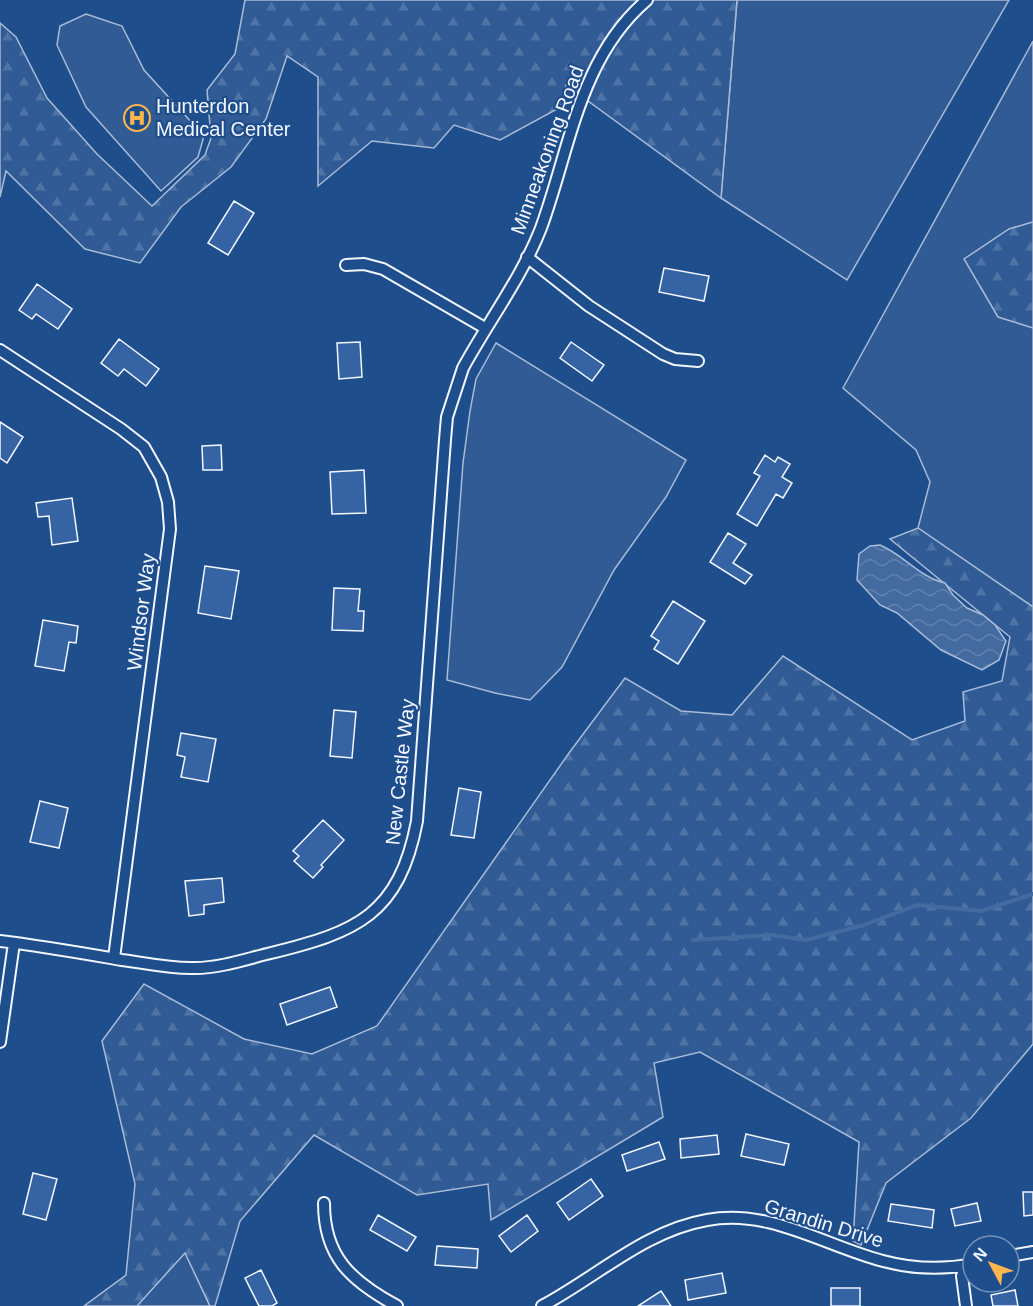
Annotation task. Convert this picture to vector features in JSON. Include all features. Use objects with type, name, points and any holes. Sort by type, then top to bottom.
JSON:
[{"type":"street","name":"Minneakoning Road","points":[[527,257],[540,229],[588,82],[621,27],[647,0]]},
{"type":"street","name":"New Castle Way","points":[[0,941],[195,968],[219,966],[298,946],[359,924],[378,908],[396,886],[411,854],[417,821],[447,417],[463,368],[527,257]]},
{"type":"street","points":[[527,257],[589,306],[663,354],[675,359],[698,361]]},
{"type":"street","points":[[346,265],[364,264],[383,268],[485,328]]},
{"type":"street","name":"Windsor Way","points":[[0,350],[121,429],[144,447],[161,477],[168,502],[170,529],[114,958]]},
{"type":"street","points":[[0,1042],[14,943]]},
{"type":"street","points":[[324,1203],[324,1221],[335,1256],[361,1283],[397,1306]]},
{"type":"street","name":"Grandin Drive","points":[[542,1306],[652,1239],[688,1225],[718,1218],[752,1219],[776,1224],[862,1255],[903,1266],[924,1268],[961,1265]]},
{"type":"shaded area","points":[[737,0],[1009,0],[847,280],[721,198]]},
{"type":"shaded area","points":[[86,14],[122,26],[144,70],[204,136],[198,157],[161,191],[86,107],[57,45],[60,26]]},
{"type":"shaded area","points":[[1033,41],[1033,222],[1010,229],[1033,264],[1033,607],[918,528],[930,482],[916,450],[843,388]]},
{"type":"shaded area","points":[[496,343],[686,460],[666,497],[614,570],[562,667],[530,700],[447,680],[463,463],[470,411],[476,379]]},
{"type":"shaded area","points":[[185,1252],[210,1306],[136,1306]]},
{"type":"green space","points":[[245,0],[737,0],[721,198],[566,85],[559,108],[500,140],[454,125],[434,148],[372,141],[318,186],[318,77],[287,56],[266,119],[231,167],[181,207],[140,263],[85,249],[6,171],[0,197],[0,23],[16,37],[47,98],[97,154],[152,206],[205,155],[211,138],[207,90],[235,54]]},
{"type":"green space","points":[[1033,222],[1033,328],[998,317],[964,259],[1009,229]]},
{"type":"green space","points":[[918,528],[1033,607],[1033,1044],[971,1118],[886,1183],[861,1245],[853,1241],[859,1142],[700,1052],[654,1063],[663,1117],[491,1220],[488,1184],[417,1195],[314,1135],[240,1221],[215,1306],[210,1306],[185,1253],[137,1306],[84,1306],[126,1275],[135,1184],[102,1041],[144,984],[244,1039],[312,1054],[377,1026],[569,753],[625,678],[681,711],[732,715],[783,656],[912,740],[965,721],[963,692],[1002,681],[1010,637],[890,539]]},
{"type":"water","points":[[880,545],[897,554],[927,576],[945,583],[953,595],[967,608],[983,615],[995,625],[1006,641],[999,660],[982,670],[941,650],[897,613],[880,605],[857,580],[859,554],[870,546]]},
{"type":"building","points":[[234,201],[254,213],[228,255],[208,243]]},
{"type":"building","points":[[664,268],[709,276],[704,301],[659,292]]},
{"type":"building","points":[[37,284],[72,309],[58,329],[36,314],[32,319],[19,310]]},
{"type":"building","points":[[119,339],[159,369],[146,386],[124,369],[118,376],[101,363]]},
{"type":"building","points":[[360,342],[362,377],[339,379],[337,343]]},
{"type":"building","points":[[571,342],[604,365],[592,381],[560,358]]},
{"type":"building","points":[[0,422],[23,437],[7,463],[0,458]]},
{"type":"building","points":[[221,445],[222,470],[203,470],[202,446]]},
{"type":"building","points":[[765,455],[775,462],[778,457],[790,464],[782,477],[792,483],[783,498],[776,494],[757,526],[737,514],[760,476],[754,473]]},
{"type":"building","points":[[364,470],[366,513],[332,514],[330,472]]},
{"type":"building","points":[[72,498],[78,541],[52,545],[49,516],[38,517],[36,503]]},
{"type":"building","points":[[728,533],[746,544],[733,563],[752,575],[745,584],[710,562]]},
{"type":"building","points":[[205,566],[239,571],[231,619],[198,613]]},
{"type":"building","points":[[334,588],[360,589],[358,611],[364,611],[363,631],[332,630]]},
{"type":"building","points":[[673,601],[705,621],[678,664],[654,649],[659,641],[651,636]]},
{"type":"building","points":[[43,620],[78,626],[76,643],[69,642],[64,671],[35,666]]},
{"type":"building","points":[[334,710],[356,712],[352,758],[330,756]]},
{"type":"building","points":[[181,733],[216,739],[208,782],[181,777],[185,757],[177,755]]},
{"type":"building","points":[[459,788],[481,792],[474,838],[451,835]]},
{"type":"building","points":[[40,801],[68,808],[59,848],[30,842]]},
{"type":"building","points":[[323,820],[344,840],[321,865],[323,867],[313,878],[294,861],[299,856],[293,851]]},
{"type":"building","points":[[222,878],[224,902],[204,905],[204,914],[189,916],[185,881]]},
{"type":"building","points":[[330,987],[337,1007],[287,1025],[280,1004]]},
{"type":"building","points":[[746,1134],[789,1144],[784,1165],[741,1156]]},
{"type":"building","points":[[717,1135],[719,1154],[681,1158],[680,1139]]},
{"type":"building","points":[[659,1142],[665,1159],[627,1171],[622,1155]]},
{"type":"building","points":[[33,1173],[57,1179],[46,1220],[23,1214]]},
{"type":"building","points":[[591,1179],[603,1196],[569,1220],[557,1203]]},
{"type":"building","points":[[1023,1192],[1033,1192],[1033,1215],[1024,1216]]},
{"type":"building","points":[[977,1203],[981,1221],[955,1226],[951,1209]]},
{"type":"building","points":[[891,1204],[934,1210],[932,1228],[888,1221]]},
{"type":"building","points":[[378,1215],[416,1237],[407,1251],[370,1230]]},
{"type":"building","points":[[527,1215],[538,1231],[511,1252],[499,1236]]},
{"type":"building","points":[[437,1246],[478,1249],[477,1268],[435,1265]]},
{"type":"building","points":[[261,1270],[277,1303],[272,1306],[259,1306],[245,1278]]},
{"type":"building","points":[[722,1273],[726,1293],[688,1300],[685,1280]]},
{"type":"building","points":[[831,1288],[860,1288],[860,1306],[831,1306]]},
{"type":"building","points":[[661,1291],[671,1306],[638,1306]]},
{"type":"building","points":[[1016,1294],[1018,1306],[993,1306],[991,1295]]},
{"type":"waterway","points":[[693,940],[771,935],[806,940],[864,925],[917,905],[981,911],[1033,894]]},
{"type":"place","name":"Hunterdon Medical Center","points":[[137,118]]}]
